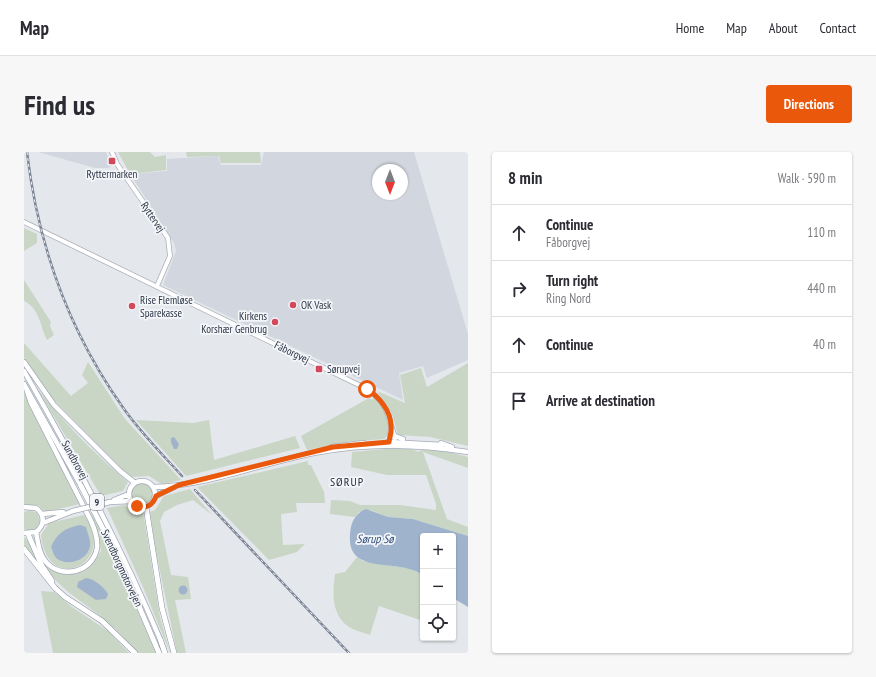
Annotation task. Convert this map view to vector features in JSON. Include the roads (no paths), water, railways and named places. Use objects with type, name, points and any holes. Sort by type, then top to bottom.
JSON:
[{"type":"highway","name":"Svendborgmotorvejen","points":[[81,486],[120,562],[159,653]]},
{"type":"highway","points":[[146,507],[162,608],[174,653]]},
{"type":"highway","points":[[26,533],[47,574],[61,590],[117,634],[135,653]]},
{"type":"highway","points":[[24,549],[55,588],[65,597],[88,611]]},
{"type":"highway","name":"9","points":[[160,639],[165,653]]},
{"type":"main road","points":[[24,362],[54,405],[120,471],[135,483]]},
{"type":"main road","name":"Sundbrovej","points":[[24,371],[74,458],[111,528],[160,639]]},
{"type":"main road","points":[[25,386],[31,403],[92,521],[97,541],[95,556],[88,564],[77,571],[71,572],[59,570],[46,562],[42,555],[36,532]]},
{"type":"main road","name":"Sundbrovej","points":[[25,386],[81,486]]},
{"type":"main road","points":[[392,426],[392,441]]},
{"type":"main road","points":[[392,426],[392,441]]},
{"type":"main road","points":[[154,487],[179,485],[313,453],[358,447],[392,441],[398,438],[433,441],[468,452]]},
{"type":"main road","points":[[392,441],[468,452]]},
{"type":"main road","points":[[130,501],[130,488],[135,483],[146,481],[154,487],[156,496]]},
{"type":"main road","points":[[110,502],[130,501],[137,506],[146,507],[153,502],[156,496],[179,485]]},
{"type":"main road","points":[[24,507],[32,506],[42,514],[72,511],[110,502],[129,494]]},
{"type":"main road","points":[[26,533],[36,532],[43,523],[72,511]]},
{"type":"main road","points":[[42,514],[43,523]]},
{"type":"street","name":"Ryttervej","points":[[112,152],[117,164],[168,238],[170,256],[156,286]]},
{"type":"street","name":"Fåborgvej","points":[[24,222],[367,389],[384,405],[392,426]]},
{"type":"water","points":[[174,437],[179,444],[177,449],[174,449],[171,442],[171,438]]},
{"type":"water","name":"Sørup Sø","points":[[366,509],[388,517],[413,519],[468,536],[468,607],[456,600],[456,533],[420,533],[420,574],[412,570],[363,560],[354,554],[350,543],[351,527],[356,516]]},
{"type":"water","points":[[80,525],[86,527],[90,541],[89,551],[82,558],[74,562],[64,562],[57,559],[51,547],[53,542],[62,532]]},
{"type":"water","points":[[86,578],[95,581],[104,589],[108,594],[106,599],[96,600],[77,587],[78,582]]},
{"type":"water","points":[[183,585],[188,590],[183,595],[178,590]]},
{"type":"railway","points":[[27,152],[39,221],[59,287],[72,319],[104,380],[124,409],[182,476]]},
{"type":"railway","points":[[195,490],[349,653]]},
{"type":"place","name":"Ryttermarken","points":[[112,161]]},
{"type":"place","name":"OK Vask","points":[[293,305]]},
{"type":"place","name":"Rise Flemløse Sparekasse","points":[[132,306]]},
{"type":"place","name":"Kirkens Korshær Genbrug","points":[[275,322]]},
{"type":"place","name":"Sørupvej","points":[[319,369]]},
{"type":"district","name":"SØRUP","points":[[347,482]]}]
